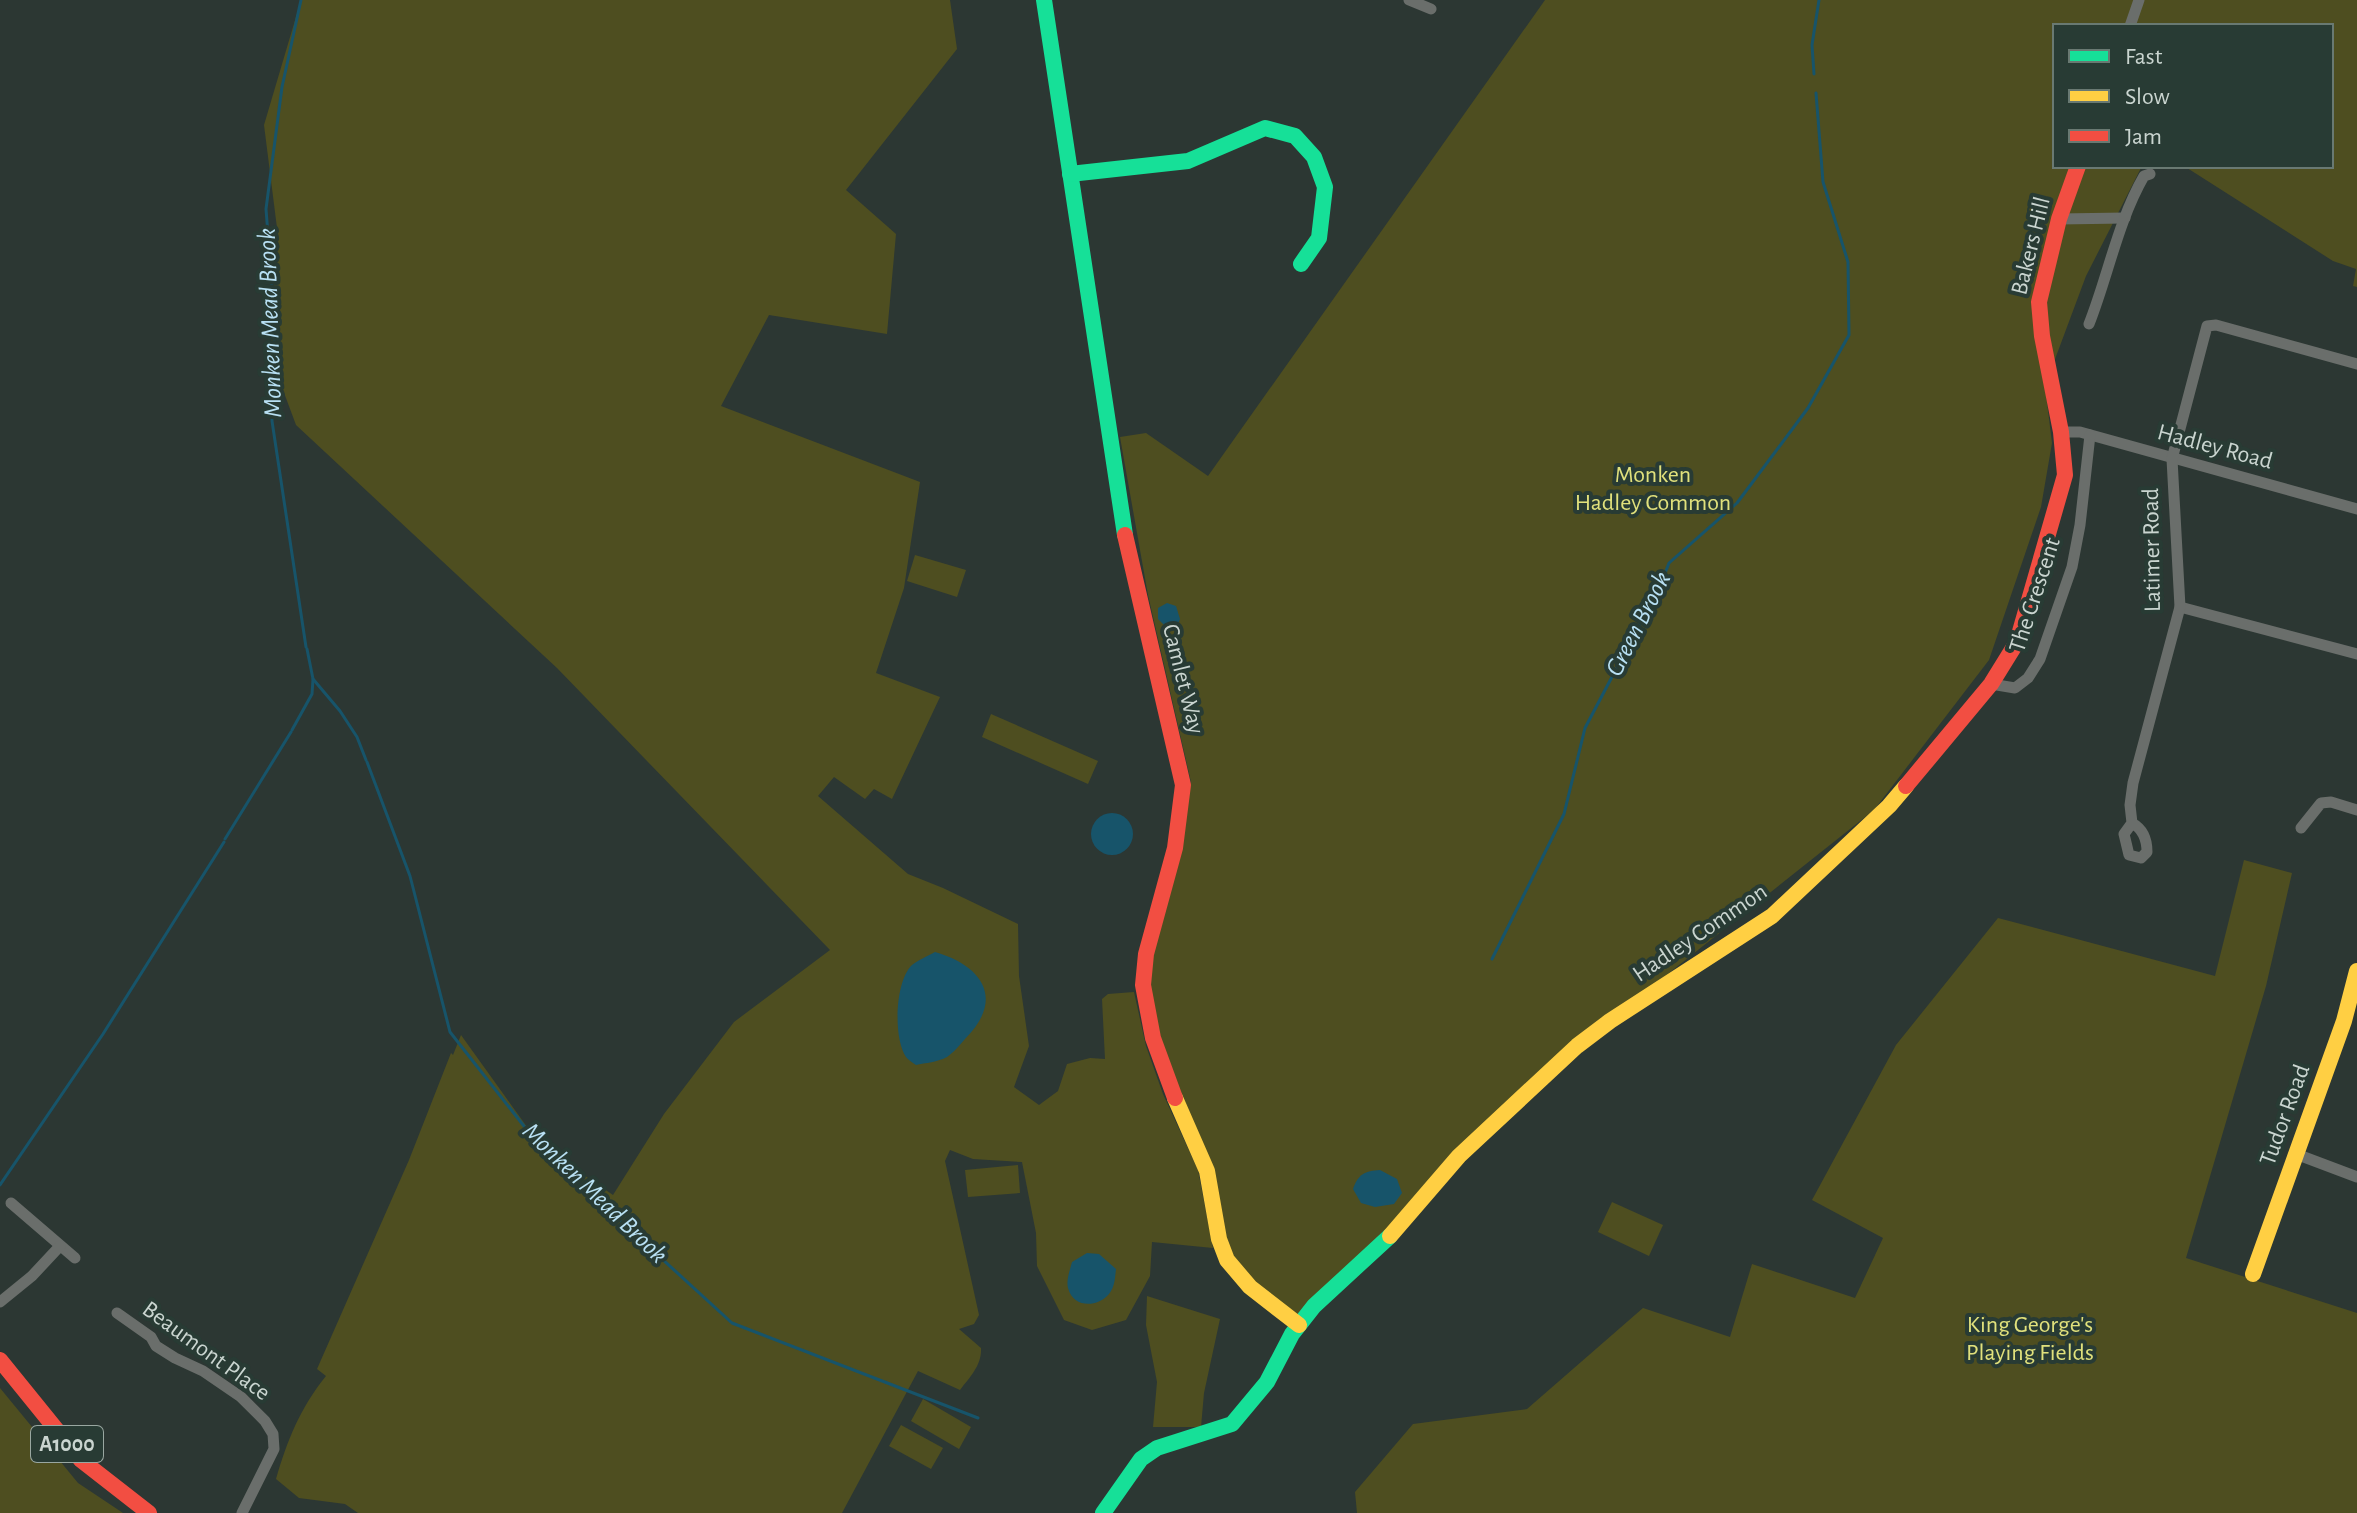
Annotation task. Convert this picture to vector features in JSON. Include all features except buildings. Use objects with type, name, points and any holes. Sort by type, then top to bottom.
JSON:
[{"type":"street","name":"Camlet Way","points":[[1044,0],[1120,514],[1183,785],[1168,880],[1144,967],[1148,1012],[1176,1100],[1206,1169],[1217,1233],[1224,1254],[1249,1286],[1299,1325]]},
{"type":"street","points":[[1409,0],[1431,9]]},
{"type":"street","points":[[2131,24],[2139,0]]},
{"type":"street","points":[[1070,174],[1188,161],[1265,128],[1295,136],[1314,157],[1325,187],[1319,238],[1301,264]]},
{"type":"street","name":"Bakers Hill","points":[[2061,432],[2042,336],[2039,302],[2059,219],[2077,168]]},
{"type":"street","points":[[2089,324],[2139,183],[2150,174]]},
{"type":"street","points":[[2059,219],[2125,218]]},
{"type":"street","name":"Latimer Road","points":[[2132,823],[2130,805],[2133,783],[2180,607],[2172,459],[2205,330],[2209,324],[2357,364]]},
{"type":"street","name":"Hadley Road","points":[[2061,432],[2070,430],[2090,435],[2357,509]]},
{"type":"street","name":"Hadley Common","points":[[1103,1513],[1141,1459],[1157,1448],[1232,1424],[1267,1382],[1299,1325],[1314,1306],[1404,1222],[1451,1164],[1577,1046],[1610,1021],[1772,916],[1907,788],[1991,684],[2017,642],[2065,475],[2061,432]]},
{"type":"street","name":"The Crescent","points":[[1991,684],[2015,688],[2028,678],[2040,659],[2072,567],[2090,435]]},
{"type":"street","points":[[2180,607],[2357,654]]},
{"type":"street","points":[[2301,828],[2318,798],[2357,810]]},
{"type":"street","name":"Tudor Road","points":[[2253,1274],[2344,1021],[2357,971]]},
{"type":"street","points":[[2296,1154],[2357,1177]]},
{"type":"street","points":[[11,1203],[75,1258]]},
{"type":"street","points":[[0,1302],[32,1276],[60,1246]]},
{"type":"street","name":"Beaumont Place","points":[[117,1313],[151,1337],[156,1346],[203,1371],[241,1397],[265,1421],[273,1434],[274,1449],[242,1513]]},
{"type":"street","name":"A1000","points":[[0,1360],[81,1460],[149,1513]]},
{"type":"green space","points":[[301,0],[950,0],[957,49],[846,190],[896,234],[887,334],[769,315],[721,406],[920,482],[904,588],[876,673],[940,697],[892,799],[874,789],[865,799],[834,777],[818,796],[908,874],[1018,924],[1019,976],[1029,1046],[1014,1087],[1039,1105],[1058,1091],[1067,1064],[1090,1058],[1105,1059],[1102,999],[1108,994],[1134,992],[1146,1046],[1163,1094],[1198,1170],[1213,1248],[1152,1242],[1150,1276],[1126,1320],[1092,1330],[1064,1320],[1037,1266],[1036,1233],[1022,1162],[973,1159],[950,1150],[945,1161],[979,1315],[974,1324],[959,1329],[981,1348],[980,1360],[960,1390],[918,1371],[842,1513],[358,1513],[345,1504],[299,1498],[276,1479],[295,1425],[326,1376],[317,1369],[461,1035],[540,1145],[613,1195],[664,1114],[734,1022],[830,950],[557,668],[296,425],[270,355],[277,228],[264,125]]},
{"type":"green space","name":"Monken Hadley Common","points":[[1545,0],[2357,0],[2357,287],[2353,286],[2356,269],[2333,261],[2187,168],[2333,168],[2333,24],[2053,24],[2053,168],[2141,168],[2086,276],[2045,386],[2052,443],[2041,507],[1989,660],[1874,810],[1605,1024],[1298,1314],[1259,1287],[1231,1257],[1152,1012],[1149,962],[1173,875],[1191,782],[1148,595],[1120,437],[1146,433],[1208,476]]},
{"type":"green space","points":[[915,555],[966,570],[957,597],[907,581]]},
{"type":"green space","points":[[991,714],[1098,761],[1088,784],[982,737]]},
{"type":"green space","name":"King George's Playing Fields","points":[[2244,860],[2292,873],[2266,986],[2186,1258],[2357,1313],[2357,1513],[1357,1513],[1355,1492],[1413,1424],[1527,1409],[1643,1308],[1730,1337],[1752,1264],[1855,1298],[1883,1238],[1812,1200],[1896,1045],[1998,918],[2215,976]]},
{"type":"green space","points":[[1018,1165],[1020,1193],[968,1197],[965,1170]]},
{"type":"green space","points":[[1612,1202],[1663,1225],[1649,1256],[1598,1232]]},
{"type":"green space","points":[[1147,1296],[1220,1319],[1204,1393],[1201,1427],[1153,1427],[1157,1382],[1146,1325]]},
{"type":"green space","points":[[0,1388],[78,1483],[123,1513],[0,1513]]},
{"type":"green space","points":[[923,1399],[971,1427],[959,1449],[911,1421]]},
{"type":"green space","points":[[901,1425],[943,1448],[931,1469],[889,1446]]},
{"type":"water","points":[[1167,603],[1176,606],[1180,619],[1177,626],[1167,628],[1158,619],[1158,608]]},
{"type":"water","points":[[1112,813],[1127,819],[1133,834],[1127,849],[1112,855],[1097,849],[1091,834],[1097,819]]},
{"type":"water","points":[[935,952],[952,958],[976,975],[986,998],[984,1010],[977,1024],[949,1055],[916,1065],[907,1058],[899,1037],[899,996],[906,973],[912,965]]},
{"type":"water","points":[[1380,1170],[1397,1179],[1402,1193],[1394,1204],[1375,1207],[1361,1203],[1353,1189],[1357,1180],[1366,1172]]},
{"type":"water","points":[[1087,1253],[1099,1254],[1116,1269],[1111,1291],[1104,1299],[1092,1304],[1075,1299],[1068,1285],[1072,1262]]},
{"type":"waterway","name":"Monken Mead Brook","points":[[301,0],[282,87],[266,209],[275,326],[272,421],[306,647]]},
{"type":"waterway","name":"Green Brook","points":[[1814,74],[1812,45],[1819,0]]},
{"type":"waterway","name":"Green Brook","points":[[1492,959],[1564,814],[1585,728],[1660,586],[1669,563],[1737,503],[1808,408],[1849,335],[1848,262],[1823,182],[1816,93]]},
{"type":"waterway","name":"Monken Mead Brook","points":[[307,649],[313,679],[340,711],[357,737],[366,760]]},
{"type":"waterway","name":"Monken Mead Brook","points":[[292,730],[312,694],[313,679]]},
{"type":"waterway","name":"Monken Mead Brook","points":[[225,839],[291,732]]},
{"type":"waterway","name":"Monken Mead Brook","points":[[367,762],[410,876],[450,1032],[542,1149],[732,1323],[978,1418]]},
{"type":"waterway","name":"Monken Mead Brook","points":[[0,1185],[103,1034],[224,842]]},
{"type":"traffic: fast","points":[[1044,0],[1125,535]]},
{"type":"traffic: fast","points":[[1070,174],[1188,161],[1265,128],[1295,136],[1314,157],[1325,187],[1319,238],[1301,264]]},
{"type":"traffic: fast","points":[[1103,1513],[1141,1459],[1157,1448],[1232,1424],[1267,1382],[1292,1334],[1314,1306],[1390,1236]]},
{"type":"traffic: slow","points":[[1390,1236],[1459,1156],[1577,1046],[1610,1021],[1772,916],[1889,806],[1906,786]]},
{"type":"traffic: slow","points":[[2253,1274],[2344,1021],[2357,971]]},
{"type":"traffic: slow","points":[[1175,1098],[1207,1171],[1219,1239],[1227,1260],[1250,1287],[1299,1325]]},
{"type":"traffic: jam","points":[[1906,786],[1991,684],[2017,642],[2065,475],[2061,432],[2042,336],[2039,302],[2059,219],[2077,168]]},
{"type":"traffic: jam","points":[[1125,535],[1183,785],[1175,848],[1146,954],[1143,985],[1153,1038],[1175,1098]]},
{"type":"traffic: jam","points":[[0,1360],[81,1460],[149,1513]]}]
